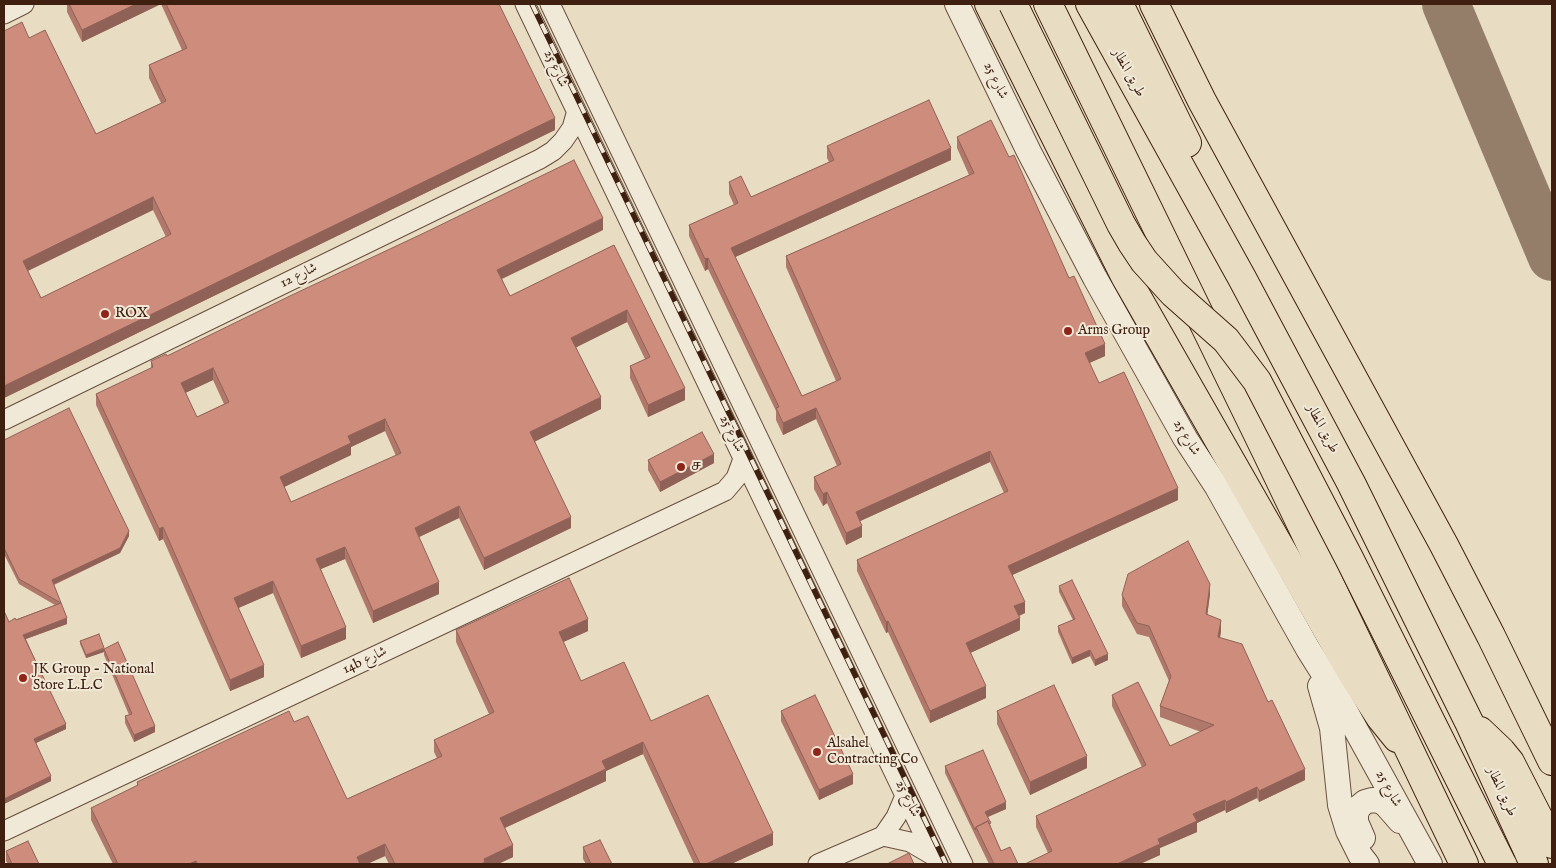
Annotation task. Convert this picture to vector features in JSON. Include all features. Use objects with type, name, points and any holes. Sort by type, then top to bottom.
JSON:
[{"type":"main road","points":[[989,4],[1125,276],[1155,330],[1352,675],[1380,718],[1413,756]]},
{"type":"main road","points":[[1013,4],[1132,243],[1144,261],[1163,283],[1226,340],[1257,381],[1354,568],[1502,864]]},
{"type":"main road","points":[[1048,4],[1464,864]]},
{"type":"main road","name":"طريق المطار","points":[[1090,4],[1242,278],[1351,484],[1469,722],[1534,864]]},
{"type":"main road","points":[[1119,4],[1211,191],[1231,241],[1242,278]]},
{"type":"main road","points":[[1154,4],[1202,101],[1444,545],[1552,761]]},
{"type":"main road","points":[[1469,722],[1491,740],[1510,762],[1552,844]]},
{"type":"street","points":[[4,14],[24,4]]},
{"type":"street","name":"شارع 25","points":[[525,4],[576,114],[936,860]]},
{"type":"street","name":"شارع 25","points":[[550,4],[963,864]]},
{"type":"street","name":"شارع 25","points":[[957,4],[1029,152],[1095,278],[1185,438],[1217,487],[1308,649],[1335,692],[1430,864]]},
{"type":"street","name":"شارع 12","points":[[4,420],[540,159],[553,151],[563,141],[572,128],[576,114]]},
{"type":"street","points":[[725,491],[736,478],[743,458]]},
{"type":"street","points":[[725,491],[740,492],[764,502]]},
{"type":"street","name":"14b شارع","points":[[4,831],[725,491]]},
{"type":"street","points":[[1308,649],[1326,703],[1332,728],[1340,805],[1348,831],[1366,864]]},
{"type":"street","points":[[818,864],[883,836],[896,817],[905,796]]},
{"type":"street","points":[[1376,864],[1356,822],[1356,814],[1359,807],[1365,802],[1372,800],[1380,801],[1410,828]]},
{"type":"street","points":[[883,836],[910,842],[936,860]]},
{"type":"building","points":[[69,4],[136,4],[82,30]]},
{"type":"building","points":[[166,4],[499,4],[555,118],[4,386],[4,31],[22,22],[29,38],[45,30],[96,134],[166,101],[149,65],[187,48]],"holes":[[[153,197],[171,234],[41,298],[23,261]]]},
{"type":"building","points":[[929,100],[951,148],[731,248],[802,396],[841,379],[786,256],[974,173],[957,137],[991,120],[1009,157],[1014,155],[1069,278],[1074,276],[1105,344],[1085,353],[1099,383],[1124,372],[1178,488],[1008,566],[1025,602],[1014,606],[1020,618],[966,643],[986,686],[930,711],[857,560],[1008,491],[990,451],[856,512],[862,526],[846,533],[827,492],[823,494],[814,477],[841,464],[816,408],[783,423],[776,408],[779,407],[708,258],[705,259],[689,225],[738,203],[729,182],[741,176],[751,197],[834,160],[827,146]]},
{"type":"building","points":[[574,160],[603,218],[497,270],[510,296],[614,245],[685,388],[648,405],[630,366],[650,357],[627,310],[571,338],[601,397],[530,432],[571,517],[484,558],[459,506],[415,528],[439,582],[373,611],[345,547],[316,559],[346,627],[301,646],[273,581],[234,598],[264,665],[230,680],[163,527],[159,529],[96,394],[153,367],[151,361],[166,354],[167,356]],"holes":[[[213,368],[229,402],[197,417],[181,383]],[[385,419],[401,453],[291,502],[280,477],[351,443],[348,436]]]},
{"type":"building","points":[[69,408],[129,531],[120,548],[52,580],[67,618],[23,635],[66,724],[34,739],[51,776],[4,799],[4,611],[9,622],[15,618],[16,620],[61,603],[19,579],[4,548],[4,440]]},
{"type":"building","name":"ச","points":[[702,432],[714,454],[660,482],[648,460]]},
{"type":"building","points":[[1188,541],[1210,584],[1206,614],[1221,620],[1218,637],[1242,644],[1268,702],[1272,700],[1305,769],[1259,791],[1257,787],[1226,802],[1225,800],[1193,814],[1197,821],[1158,839],[1160,844],[1117,864],[1025,864],[1052,851],[1036,816],[1146,765],[1112,695],[1138,682],[1170,746],[1214,725],[1160,706],[1171,676],[1149,626],[1137,623],[1122,595],[1128,574]]},
{"type":"building","points":[[569,578],[588,619],[559,632],[581,681],[624,662],[651,721],[708,695],[773,833],[706,864],[700,864],[643,742],[602,761],[606,769],[500,818],[513,845],[484,859],[485,862],[481,864],[395,864],[385,844],[357,857],[360,864],[198,864],[196,861],[189,864],[118,864],[91,808],[138,785],[137,782],[289,711],[294,722],[308,716],[347,799],[442,756],[434,740],[494,712],[456,630]]},
{"type":"building","points":[[1072,580],[1108,654],[1095,660],[1090,650],[1072,658],[1058,626],[1075,619],[1059,586]]},
{"type":"building","points":[[99,634],[104,648],[86,655],[80,641]]},
{"type":"building","points":[[118,642],[155,726],[134,735],[125,716],[132,714],[104,649]]},
{"type":"building","points":[[1054,685],[1087,756],[1030,782],[997,711]]},
{"type":"building","name":"Alsahel Contracting Co","points":[[815,695],[853,774],[819,790],[781,711]]},
{"type":"building","points":[[983,750],[1006,802],[985,812],[991,823],[989,824],[988,821],[976,827],[975,830],[945,766]]},
{"type":"building","points":[[988,821],[1001,851],[1010,847],[1018,864],[994,864],[976,827]]},
{"type":"building","points":[[600,840],[612,864],[591,864],[583,847]]},
{"type":"building","points":[[28,841],[39,864],[12,864],[6,851]]},
{"type":"building","points":[[909,853],[914,864],[887,864]]},
{"type":"taxiway","points":[[1446,4],[1552,257]]},
{"type":"railway","points":[[532,4],[946,864]]},
{"type":"place","name":"ROX","points":[[105,314]]},
{"type":"place","name":"Arms Group","points":[[1068,331]]},
{"type":"place","name":"ச","points":[[681,467]]},
{"type":"place","name":"JK Group - National Store L.L.C","points":[[23,678]]},
{"type":"place","name":"Alsahel Contracting Co","points":[[817,752]]}]
